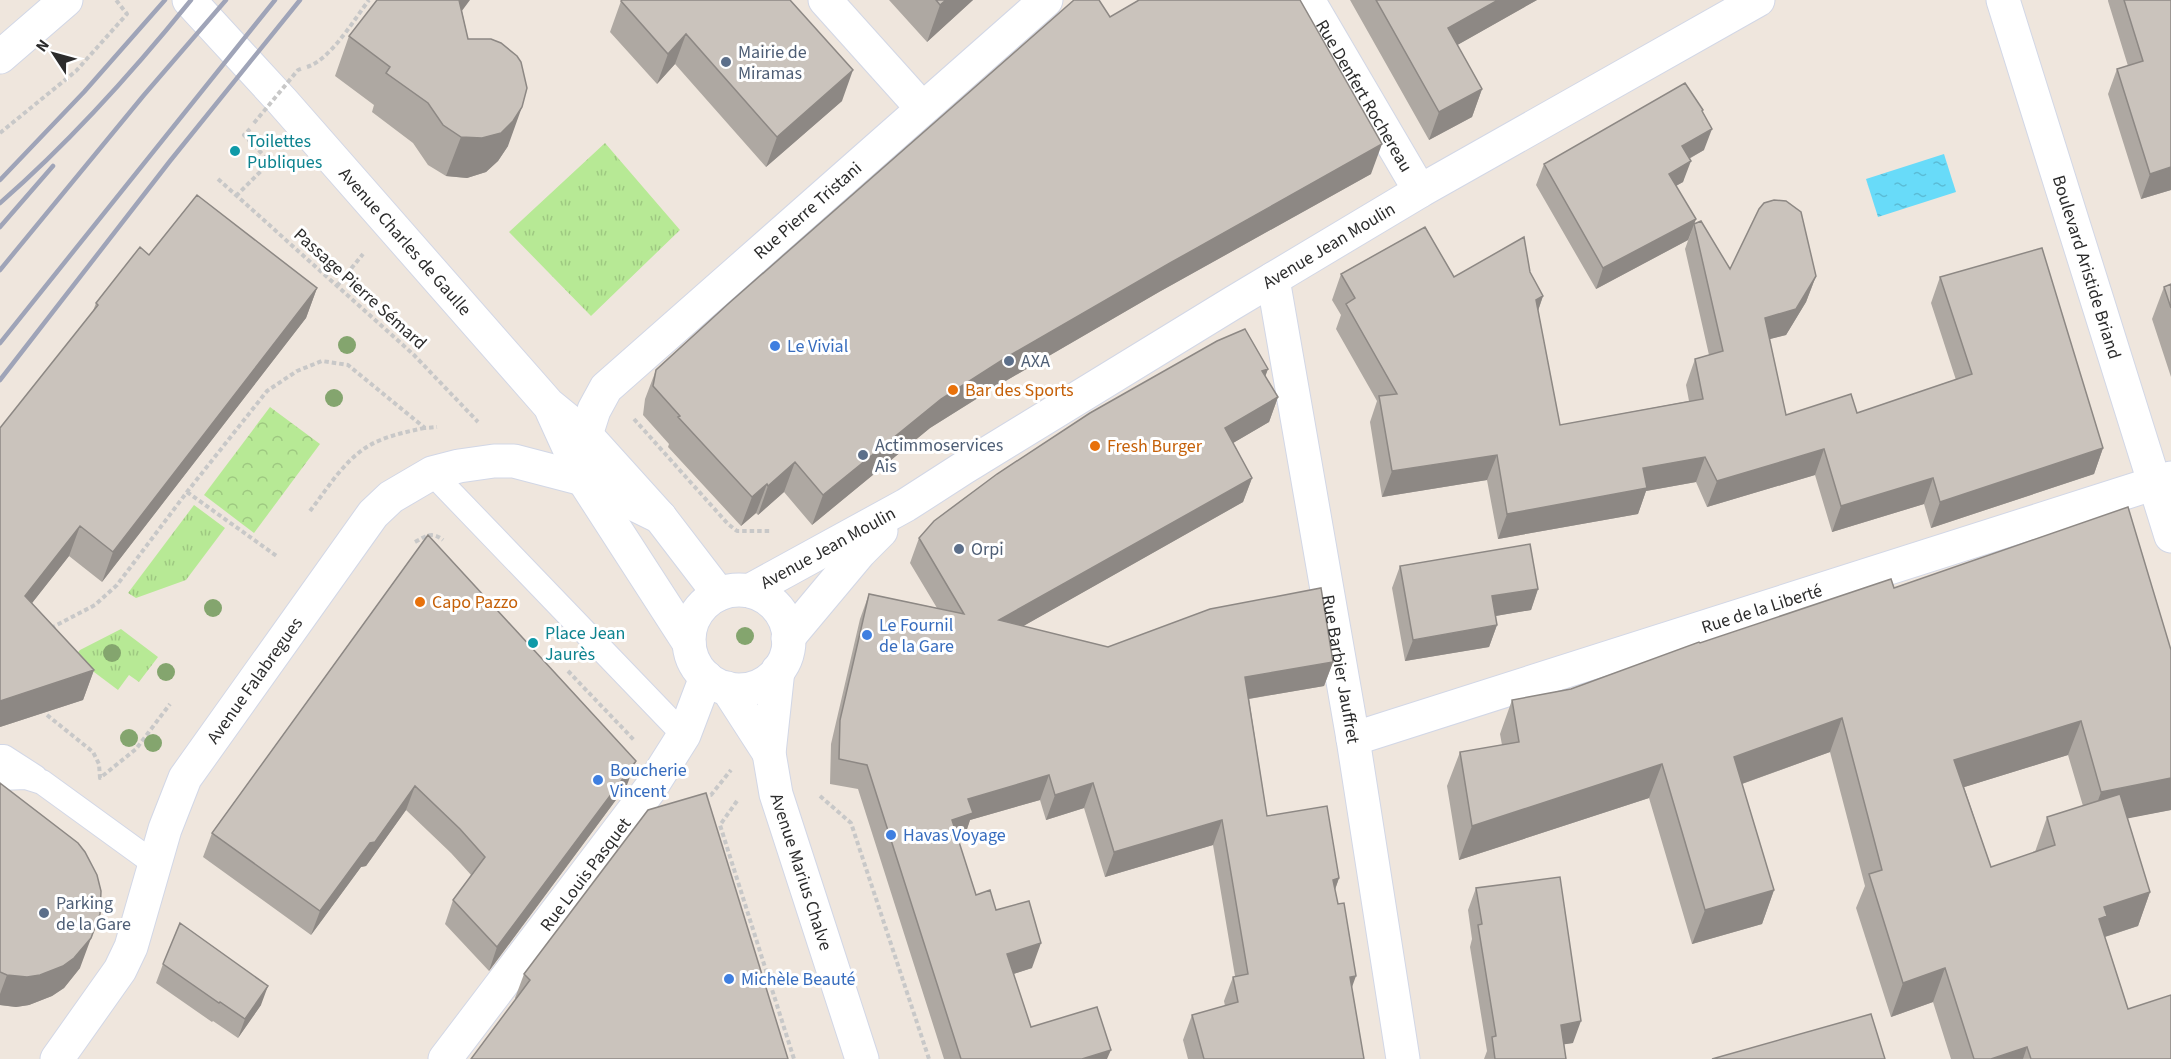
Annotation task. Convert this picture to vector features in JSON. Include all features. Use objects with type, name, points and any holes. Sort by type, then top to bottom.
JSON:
[{"type":"street","points":[[0,57],[66,0]]},
{"type":"street","name":"Avenue Charles de Gaulle","points":[[189,0],[282,101],[548,404]]},
{"type":"street","points":[[825,0],[922,108]]},
{"type":"street","name":"Rue Pierre Tristani","points":[[586,435],[594,410],[606,388],[1046,0]]},
{"type":"street","name":"Rue Denfert Rochereau","points":[[1308,0],[1420,191]]},
{"type":"street","name":"Avenue Jean Moulin","points":[[734,592],[906,506],[965,467],[1420,191],[1758,0]]},
{"type":"street","name":"Boulevard Aristide Briand","points":[[2003,0],[2163,480],[2171,537]]},
{"type":"street","name":"Rue Barbier Jauffret","points":[[1273,279],[1353,739],[1403,1059]]},
{"type":"street","points":[[548,404],[586,435],[660,517],[734,592]]},
{"type":"street","points":[[548,404],[583,479],[689,643],[693,658],[717,682],[742,690],[768,680],[778,670],[786,655],[789,638],[786,622],[765,596],[734,592],[706,602],[696,614],[690,628],[689,643]]},
{"type":"street","name":"Avenue Falabregues","points":[[57,1059],[120,970],[130,947],[174,803],[185,777],[373,514],[391,497],[432,473],[459,466],[494,461],[514,461],[583,479]]},
{"type":"street","points":[[583,479],[660,517]]},
{"type":"street","name":"Rue de la Liberté","points":[[1353,739],[2163,480]]},
{"type":"street","name":"Avenue Jean Moulin","points":[[789,638],[860,552],[906,506]]},
{"type":"street","name":"Avenue Marius Chalve","points":[[778,670],[769,753],[776,794],[862,1059]]},
{"type":"street","name":"Rue Louis Pasquet","points":[[445,1059],[650,789],[717,682]]},
{"type":"street","name":"Avenue Marius Chalve","points":[[717,682],[769,753]]},
{"type":"lane","points":[[432,473],[684,735]]},
{"type":"lane","points":[[0,757],[4,757],[42,782],[155,864]]},
{"type":"lane","points":[[0,778],[26,777],[42,782]]},
{"type":"path","points":[[0,133],[75,71],[127,14],[116,0]]},
{"type":"path","points":[[254,123],[298,70],[314,64],[326,55],[369,0]]},
{"type":"path","points":[[236,196],[270,162],[244,135],[250,129]]},
{"type":"path","name":"Passage Pierre Sémard","points":[[218,179],[414,355],[479,424],[468,425]]},
{"type":"path","points":[[50,629],[95,604],[117,585],[267,391],[297,371],[322,361],[348,364],[425,428]]},
{"type":"path","points":[[606,388],[728,524],[737,531],[773,531]]},
{"type":"path","points":[[310,511],[352,457],[371,444],[425,428],[447,427]]},
{"type":"path","points":[[187,492],[278,557]]},
{"type":"path","points":[[415,542],[428,534],[436,535],[446,543]]},
{"type":"path","points":[[47,715],[93,752],[99,764],[100,778],[136,749],[170,704]]},
{"type":"path","points":[[794,1059],[720,825],[769,753],[851,823],[929,1059]]},
{"type":"green space","points":[[605,143],[680,230],[591,316],[509,232]]},
{"type":"green space","points":[[270,407],[320,444],[254,533],[204,495]]},
{"type":"green space","points":[[194,505],[225,528],[186,580],[136,598],[128,593]]},
{"type":"green space","points":[[121,629],[158,657],[139,682],[129,675],[118,690],[74,657],[80,650]]},
{"type":"water","points":[[1944,154],[1956,192],[1878,217],[1866,179]]},
{"type":"building","points":[[377,0],[459,0],[468,39],[491,39],[501,43],[521,62],[527,88],[522,107],[513,121],[501,133],[482,138],[461,137],[443,125],[428,103],[386,73],[390,67],[349,36]]},
{"type":"building","points":[[622,0],[790,0],[853,70],[777,137],[686,34],[668,54]]},
{"type":"building","points":[[936,0],[946,0],[940,5]]},
{"type":"building","points":[[1074,0],[1099,0],[1110,17],[1139,0],[1300,0],[1382,144],[1007,357],[941,399],[823,495],[795,462],[752,497],[678,417],[680,416],[653,386],[656,370]]},
{"type":"building","points":[[1376,0],[1498,0],[1448,28],[1482,89],[1439,112]]},
{"type":"building","points":[[2124,0],[2171,0],[2171,167],[2150,174],[2117,69],[2143,61]]},
{"type":"building","points":[[1685,83],[1703,110],[1712,129],[1682,146],[1691,161],[1669,174],[1696,219],[1603,268],[1544,164]]},
{"type":"building","points":[[197,195],[317,288],[113,552],[80,526],[25,596],[94,670],[0,701],[0,428],[98,305],[96,303],[140,247],[149,255]]},
{"type":"building","points":[[1774,200],[1786,201],[1801,212],[1816,276],[1796,309],[1765,318],[1786,415],[1851,394],[1857,413],[1972,374],[1940,277],[2042,248],[2103,448],[1940,502],[1933,478],[1841,506],[1824,449],[1717,481],[1705,457],[1643,468],[1647,488],[1507,514],[1497,455],[1392,471],[1379,396],[1397,394],[1346,304],[1355,298],[1341,274],[1425,227],[1454,277],[1524,237],[1530,272],[1543,296],[1536,300],[1560,425],[1703,399],[1695,359],[1723,351],[1694,224],[1701,221],[1730,269],[1759,209],[1764,203]]},
{"type":"building","points":[[2171,284],[2171,308],[2164,287]]},
{"type":"building","points":[[1245,329],[1268,369],[1262,371],[1278,397],[1225,428],[1252,478],[999,620],[1108,647],[1210,609],[1321,588],[1333,662],[1245,677],[1267,816],[1327,806],[1339,878],[1333,880],[1338,904],[1344,903],[1356,976],[1350,977],[1364,1059],[1204,1059],[1192,1015],[1238,1002],[1233,977],[1248,974],[1222,820],[1114,852],[1093,783],[1055,795],[1049,775],[968,799],[973,813],[952,820],[976,895],[990,890],[996,910],[1029,901],[1041,943],[1007,954],[1031,1027],[1097,1007],[1111,1050],[1082,1059],[961,1059],[867,765],[839,759],[840,720],[869,594],[964,614],[919,538],[934,521],[997,474],[1090,413],[1217,341]]},
{"type":"building","points":[[2128,507],[2171,650],[2171,778],[2101,792],[2081,721],[1954,760],[1991,867],[2055,845],[2047,817],[2120,794],[2150,892],[2104,907],[2107,916],[2099,919],[2128,1009],[2171,995],[2171,1059],[2031,1059],[2027,1047],[1991,1059],[1974,1059],[1945,968],[1903,983],[1869,874],[1882,870],[1842,718],[1734,757],[1774,890],[1705,910],[1662,764],[1472,826],[1460,752],[1519,742],[1512,700],[1571,689],[1699,642],[1891,579],[1894,588]]},
{"type":"building","points":[[428,535],[636,761],[497,947],[453,900],[485,857],[460,829],[415,786],[375,842],[370,843],[320,911],[212,833]]},
{"type":"building","points":[[1530,544],[1538,589],[1492,596],[1497,625],[1413,640],[1400,566]]},
{"type":"building","name":"Parking de la Gare","points":[[0,783],[78,843],[97,875],[101,891],[100,914],[91,938],[74,958],[63,966],[40,975],[27,977],[0,972]]},
{"type":"building","points":[[706,793],[788,1059],[471,1059],[530,980],[524,974],[648,810]]},
{"type":"building","points":[[1560,877],[1581,1021],[1561,1025],[1566,1059],[1495,1059],[1492,1037],[1496,1036],[1478,925],[1482,924],[1476,888]]},
{"type":"building","points":[[180,923],[268,986],[245,1019],[163,964]]},
{"type":"building","points":[[1871,1014],[1885,1059],[1712,1059]]},
{"type":"railway","points":[[0,180],[84,92],[165,0]]},
{"type":"railway","points":[[0,203],[100,106],[191,0]]},
{"type":"railway","points":[[0,270],[144,95],[226,0]]},
{"type":"railway","points":[[0,343],[275,0]]},
{"type":"railway","points":[[0,380],[170,161],[300,0]]},
{"type":"railway","points":[[0,227],[53,166]]},
{"type":"place","name":"Mairie de Miramas","points":[[726,62]]},
{"type":"place","name":"Toilettes Publiques","points":[[235,151]]},
{"type":"place","name":"Le Vivial","points":[[775,346]]},
{"type":"place","name":"AXA","points":[[1009,361]]},
{"type":"place","name":"Bar des Sports","points":[[953,390]]},
{"type":"place","name":"Fresh Burger","points":[[1095,446]]},
{"type":"place","name":"Actimmoservices Ais","points":[[863,455]]},
{"type":"place","name":"Orpi","points":[[959,549]]},
{"type":"place","name":"Capo Pazzo","points":[[420,602]]},
{"type":"place","name":"Le Fournil de la Gare","points":[[867,635]]},
{"type":"place","name":"Place Jean Jaurès","points":[[533,643]]},
{"type":"place","name":"Boucherie Vincent","points":[[598,780]]},
{"type":"place","name":"Havas Voyage","points":[[891,835]]},
{"type":"place","name":"Parking de la Gare","points":[[44,913]]},
{"type":"place","name":"Michèle Beauté","points":[[729,979]]}]
